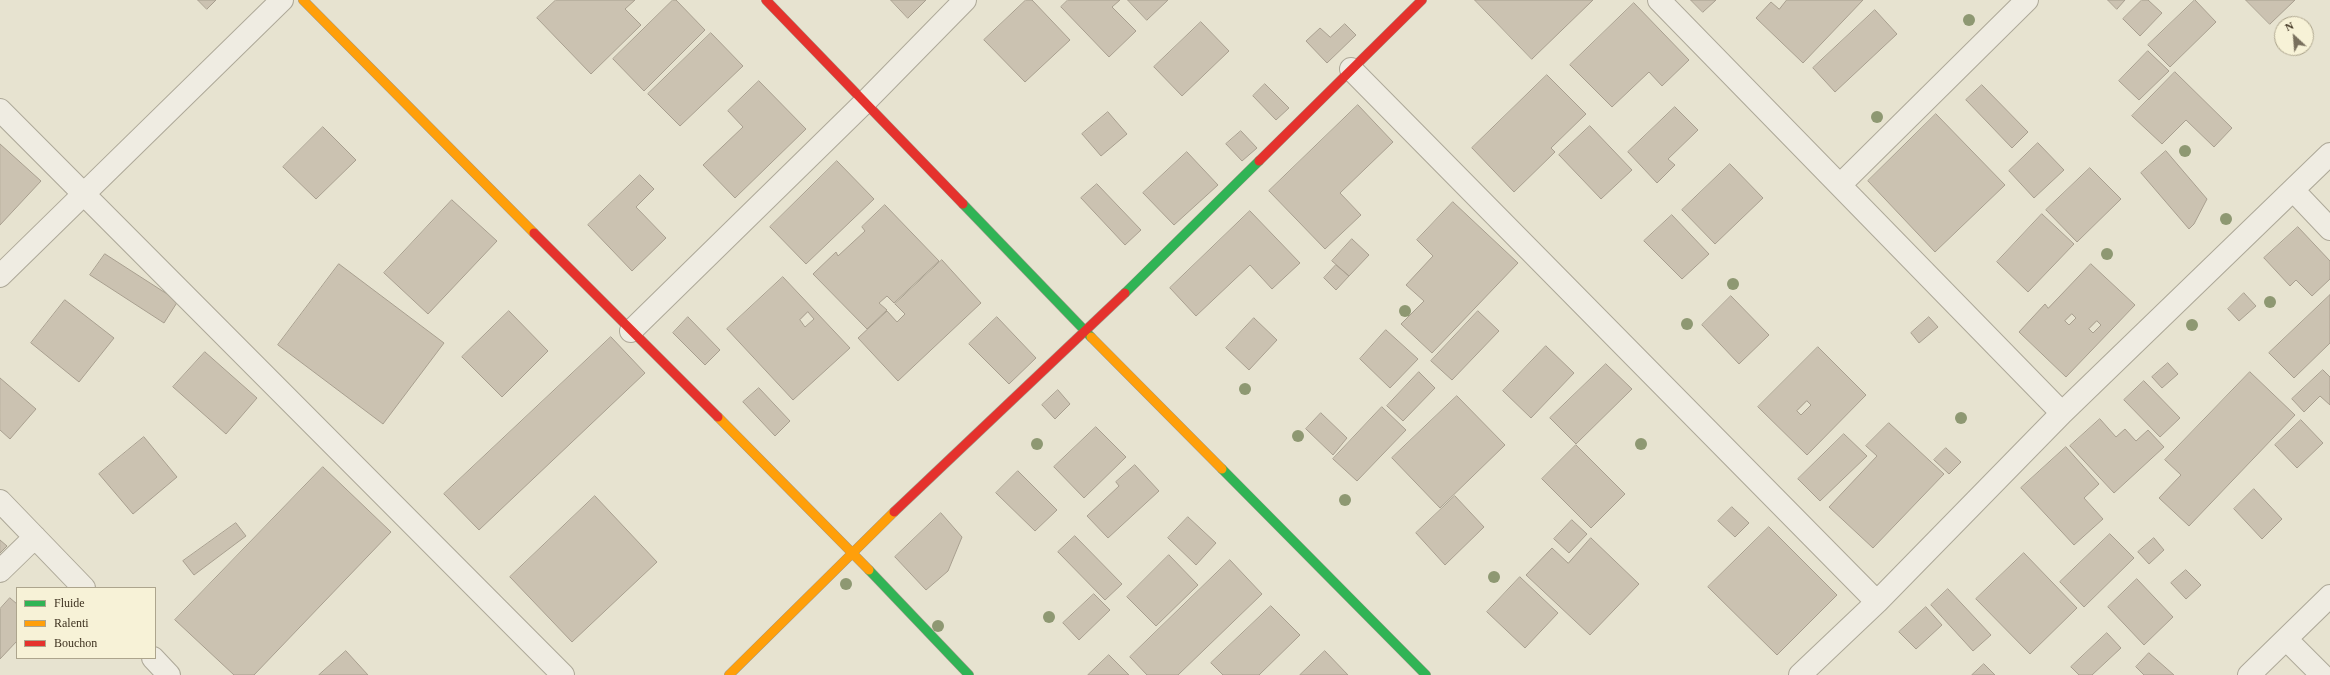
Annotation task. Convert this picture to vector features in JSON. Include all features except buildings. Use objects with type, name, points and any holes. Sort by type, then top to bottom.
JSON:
[{"type":"street","points":[[0,276],[282,0]]},
{"type":"street","points":[[303,0],[852,552],[969,675]]},
{"type":"street","points":[[766,0],[866,102],[1086,332],[1426,675]]},
{"type":"street","points":[[631,331],[866,102],[965,0]]},
{"type":"street","points":[[729,675],[852,552],[1086,332],[1422,0]]},
{"type":"street","points":[[1659,0],[2062,413]]},
{"type":"street","points":[[1840,185],[2027,0]]},
{"type":"street","points":[[1351,69],[1877,602]]},
{"type":"street","points":[[0,110],[563,675]]},
{"type":"street","points":[[1800,675],[1877,602],[2062,413],[2330,154]]},
{"type":"street","points":[[2293,190],[2330,229]]},
{"type":"street","points":[[0,501],[83,587]]},
{"type":"street","points":[[0,571],[35,537]]},
{"type":"street","points":[[2249,675],[2330,596]]},
{"type":"street","points":[[2286,639],[2322,675]]},
{"type":"street","points":[[154,659],[169,675]]},
{"type":"traffic: fast","points":[[1125,293],[1259,161]]},
{"type":"traffic: fast","points":[[963,204],[1091,337]]},
{"type":"traffic: fast","points":[[1222,469],[1426,675]]},
{"type":"traffic: fast","points":[[869,570],[969,675]]},
{"type":"traffic: slow","points":[[303,0],[534,233]]},
{"type":"traffic: slow","points":[[1091,337],[1222,469]]},
{"type":"traffic: slow","points":[[718,417],[869,570]]},
{"type":"traffic: slow","points":[[729,675],[894,512]]},
{"type":"traffic: jam","points":[[766,0],[963,204]]},
{"type":"traffic: jam","points":[[1259,161],[1422,0]]},
{"type":"traffic: jam","points":[[534,233],[718,417]]},
{"type":"traffic: jam","points":[[894,512],[1125,293]]}]
